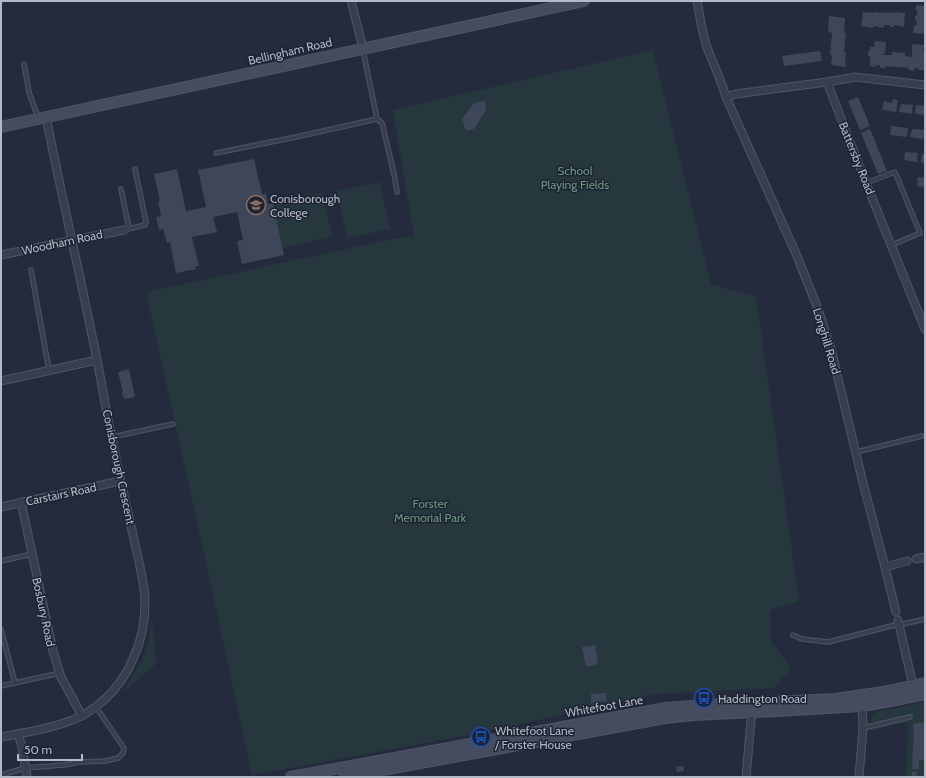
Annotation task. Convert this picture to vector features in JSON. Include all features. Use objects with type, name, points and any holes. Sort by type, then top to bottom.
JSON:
[{"type":"street","points":[[351,1],[363,48]]},
{"type":"street","name":"Bellingham Road","points":[[1,127],[584,1]]},
{"type":"street","name":"Longhill Road","points":[[696,1],[706,44],[726,96],[797,256],[818,309],[831,350],[913,686],[920,695]]},
{"type":"street","points":[[726,96],[855,77],[925,85]]},
{"type":"street","name":"Battersby Road","points":[[826,82],[925,328]]},
{"type":"street","name":"Conisborough Crescent","points":[[1,737],[66,723],[82,716],[96,706],[121,681],[134,658],[142,631],[145,603],[140,568],[111,438],[97,360],[72,240],[42,118]]},
{"type":"street","name":"Woodham Road","points":[[1,256],[126,229]]},
{"type":"street","points":[[1,381],[97,360]]},
{"type":"street","name":"Carstairs Road","points":[[1,507],[120,481]]},
{"type":"street","name":"Bosbury Road","points":[[21,502],[53,651],[60,673],[82,716]]},
{"type":"street","points":[[916,559],[925,557]]},
{"type":"street","points":[[885,567],[907,562]]},
{"type":"street","name":"Whitefoot Lane","points":[[752,708],[836,699],[925,683]]},
{"type":"street","points":[[859,777],[863,728],[861,695]]},
{"type":"street","name":"Whitefoot Lane","points":[[291,777],[391,764],[666,708],[707,705],[752,708],[862,706],[920,695]]},
{"type":"street","points":[[746,777],[752,708]]},
{"type":"street","points":[[18,734],[22,747],[27,777]]},
{"type":"street","name":"Whitefoot Lane","points":[[345,777],[391,764]]},
{"type":"lane","points":[[363,48],[377,119],[382,123],[397,192]]},
{"type":"lane","points":[[24,64],[29,92],[42,118]]},
{"type":"lane","points":[[216,153],[377,119]]},
{"type":"lane","points":[[121,189],[126,229],[145,225],[146,222],[135,169]]},
{"type":"lane","points":[[866,183],[895,172],[920,233],[892,245]]},
{"type":"lane","points":[[32,270],[49,370]]},
{"type":"lane","points":[[111,438],[173,424]]},
{"type":"lane","points":[[856,452],[922,436]]},
{"type":"lane","points":[[1,561],[32,554]]},
{"type":"lane","points":[[907,562],[916,559]]},
{"type":"lane","points":[[793,634],[802,639],[828,642],[898,620],[925,619]]},
{"type":"lane","points":[[1,629],[15,683]]},
{"type":"lane","points":[[1,686],[60,673]]},
{"type":"lane","points":[[1,775],[25,768],[79,762],[105,761],[118,758],[123,753],[124,748],[96,706]]},
{"type":"lane","points":[[863,728],[910,717]]},
{"type":"green space","name":"Forster Memorial Park","points":[[653,50],[711,284],[756,297],[799,601],[770,610],[771,641],[791,668],[774,688],[655,694],[480,733],[252,775],[146,292],[393,239],[414,236],[393,110]]},
{"type":"green space","points":[[380,182],[390,229],[347,238],[337,191]]},
{"type":"green space","points":[[323,192],[332,237],[282,248],[273,203]]},
{"type":"green space","points":[[151,627],[153,627],[156,661],[153,667],[124,691],[142,660]]},
{"type":"green space","points":[[925,702],[925,777],[906,777],[908,723],[895,724],[871,731],[872,718],[876,712]]},
{"type":"building","points":[[916,5],[925,6],[925,34],[913,33],[914,25],[916,26],[917,21],[915,21],[915,15],[917,16]]},
{"type":"building","points":[[863,12],[905,13],[904,27],[894,25],[894,27],[890,27],[890,25],[884,25],[884,28],[861,26]]},
{"type":"building","points":[[829,16],[845,18],[844,33],[846,33],[844,52],[846,52],[846,67],[831,65],[832,55],[830,55],[832,33],[828,32]]},
{"type":"building","points":[[875,41],[886,42],[885,53],[883,55],[892,55],[892,52],[905,53],[905,56],[913,57],[912,44],[924,45],[924,70],[914,68],[914,71],[908,70],[909,68],[886,66],[886,68],[880,68],[880,65],[876,65],[876,67],[870,66],[870,56],[868,56],[868,51],[870,51],[870,47],[874,47]]},
{"type":"building","points":[[820,51],[822,61],[784,66],[782,56]]},
{"type":"building","points":[[858,97],[870,126],[860,130],[848,101]]},
{"type":"building","points":[[893,99],[898,100],[896,112],[882,110],[884,101],[892,103]]},
{"type":"building","points":[[485,101],[486,110],[474,129],[466,131],[462,119],[474,103]]},
{"type":"building","points":[[901,104],[913,105],[912,114],[899,112]]},
{"type":"building","points":[[916,105],[925,106],[925,115],[915,114]]},
{"type":"building","points":[[891,126],[908,128],[907,137],[890,135]]},
{"type":"building","points":[[870,129],[887,171],[878,174],[861,133]]},
{"type":"building","points":[[912,129],[925,130],[923,139],[910,137]]},
{"type":"building","points":[[905,152],[918,153],[917,162],[904,160]]},
{"type":"building","points":[[922,154],[925,154],[925,163],[921,163]]},
{"type":"building","points":[[254,159],[262,194],[266,194],[268,204],[273,204],[284,255],[242,264],[237,241],[243,240],[237,212],[213,217],[217,232],[192,237],[199,266],[195,266],[196,269],[176,273],[170,242],[167,243],[163,229],[159,230],[156,217],[161,216],[158,201],[160,201],[154,174],[177,169],[186,211],[206,207],[198,170]]},
{"type":"building","points":[[918,177],[925,178],[925,187],[917,186]]},
{"type":"building","points":[[129,369],[135,397],[124,399],[118,372]]},
{"type":"building","points":[[595,645],[598,664],[586,667],[582,647]]},
{"type":"building","points":[[606,693],[607,701],[591,703],[591,694]]},
{"type":"building","points":[[925,723],[925,760],[919,760],[919,769],[912,769],[913,724]]},
{"type":"building","points":[[683,766],[684,771],[677,772],[676,767]]},
{"type":"building","points":[[912,772],[917,772],[917,777],[912,777]]},
{"type":"place","name":"Conisborough College","points":[[256,205]]},
{"type":"place","name":"Haddington Road","points":[[704,698]]},
{"type":"place","name":"Whitefoot Lane / Forster House","points":[[481,737]]},
{"type":"park label","name":"School Playing Fields","points":[[575,177]]}]
